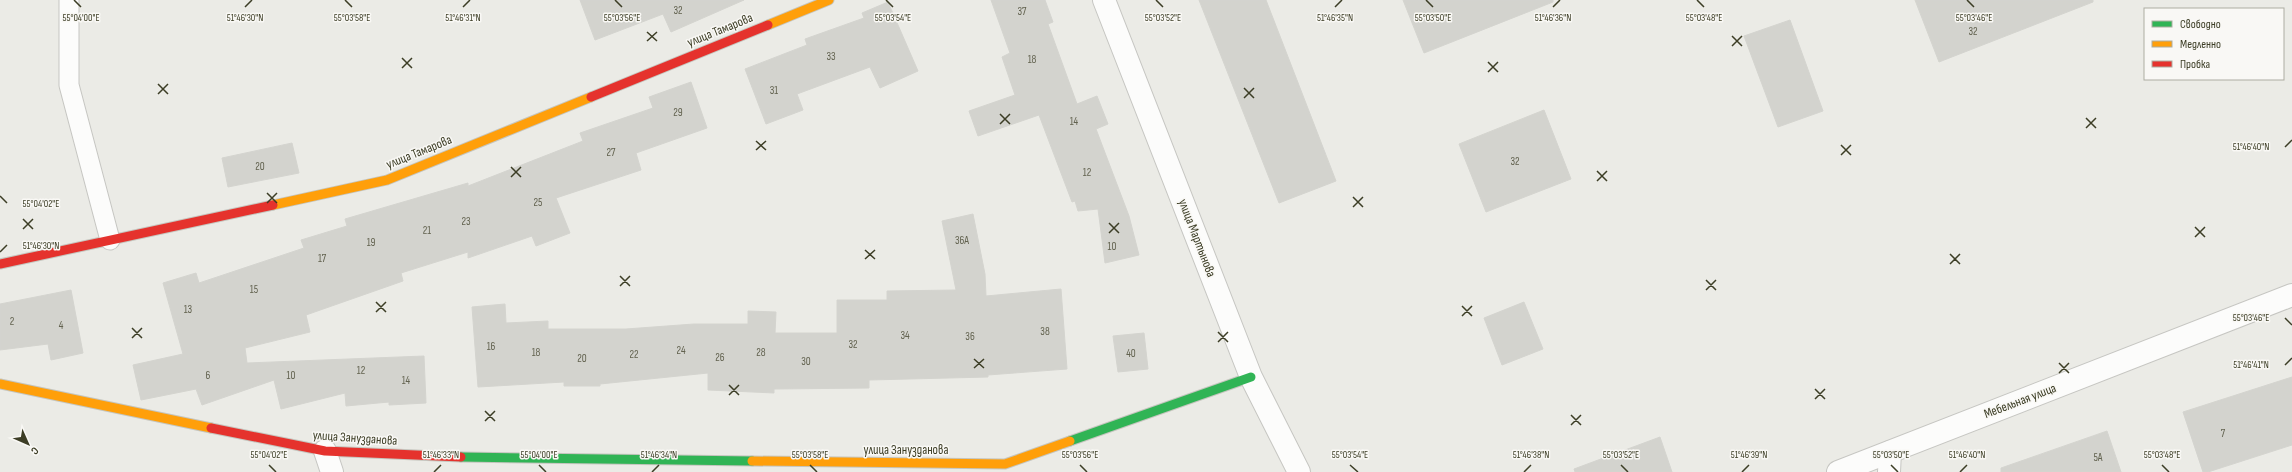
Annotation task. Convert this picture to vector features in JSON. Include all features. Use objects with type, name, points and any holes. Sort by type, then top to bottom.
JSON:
[{"type":"street","name":"улица Тамарова","points":[[0,264],[386,180],[829,0]]},
{"type":"street","name":"улица Мартынова","points":[[1104,0],[1252,377],[1299,472]]},
{"type":"street","name":"Мебельная улица","points":[[1838,472],[1890,462],[2292,295]]},
{"type":"street","name":"улица Занузданова","points":[[0,384],[325,451],[509,459],[1005,464],[1252,377]]},
{"type":"street","points":[[325,451],[332,472]]},
{"type":"lane","points":[[69,0],[69,85],[110,240]]},
{"type":"building","points":[[580,0],[744,0],[671,32],[663,14],[595,40]]},
{"type":"building","points":[[991,0],[1045,0],[1053,22],[1048,24],[1077,104],[1097,96],[1108,124],[1096,129],[1129,216],[1139,255],[1105,263],[1098,209],[1078,211],[1075,201],[1072,202],[1039,115],[978,136],[969,111],[1015,95],[1002,57],[1010,53]]},
{"type":"building","points":[[1199,0],[1266,0],[1336,181],[1279,203]]},
{"type":"building","points":[[1403,0],[1553,0],[1553,2],[1424,53]]},
{"type":"building","points":[[1915,0],[2093,0],[2093,2],[1939,62]]},
{"type":"building","points":[[888,2],[918,71],[880,88],[870,67],[797,94],[803,110],[766,124],[745,69],[807,45],[805,39],[864,18],[862,13]]},
{"type":"building","points":[[1790,20],[1823,111],[1778,127],[1744,36]]},
{"type":"building","points":[[691,82],[707,128],[636,153],[641,170],[556,198],[570,233],[536,246],[532,236],[468,258],[468,252],[401,273],[403,281],[306,315],[310,332],[245,348],[247,363],[424,356],[426,403],[389,405],[389,402],[346,406],[345,393],[281,409],[274,380],[202,405],[196,389],[141,400],[133,365],[183,354],[163,283],[196,273],[199,283],[304,248],[301,240],[347,226],[345,219],[468,183],[468,186],[583,141],[580,133],[653,108],[649,97]]},
{"type":"building","points":[[1544,110],[1571,179],[1486,212],[1459,144]]},
{"type":"building","points":[[292,143],[299,173],[228,187],[222,158]]},
{"type":"building","points":[[973,214],[985,274],[986,296],[1061,289],[1067,369],[988,375],[988,377],[869,380],[869,388],[774,389],[774,393],[708,390],[708,373],[600,384],[600,386],[564,386],[564,382],[478,387],[472,307],[505,304],[506,323],[548,321],[548,329],[626,329],[694,324],[748,324],[748,311],[776,312],[775,333],[837,333],[837,300],[887,300],[887,291],[956,290],[942,221]]},
{"type":"building","points":[[71,290],[83,353],[51,360],[48,344],[0,350],[0,304]]},
{"type":"building","points":[[1524,302],[1543,349],[1502,365],[1484,318]]},
{"type":"building","points":[[1144,333],[1148,369],[1118,372],[1113,336]]},
{"type":"building","points":[[2292,377],[2292,445],[2208,472],[2203,472],[2183,412]]},
{"type":"building","points":[[2107,431],[2121,472],[2001,472],[2001,468]]},
{"type":"building","points":[[1660,437],[1672,472],[1575,472],[1574,469]]},
{"type":"traffic: fast","points":[[1070,441],[1251,377]]},
{"type":"traffic: fast","points":[[461,457],[752,461]]},
{"type":"traffic: slow","points":[[768,25],[829,0]]},
{"type":"traffic: slow","points":[[273,205],[387,180],[591,97]]},
{"type":"traffic: slow","points":[[0,384],[211,428]]},
{"type":"traffic: slow","points":[[752,461],[1005,464],[1070,441]]},
{"type":"traffic: jam","points":[[591,97],[768,25]]},
{"type":"traffic: jam","points":[[0,264],[273,205]]},
{"type":"traffic: jam","points":[[211,428],[325,451],[461,457]]}]
